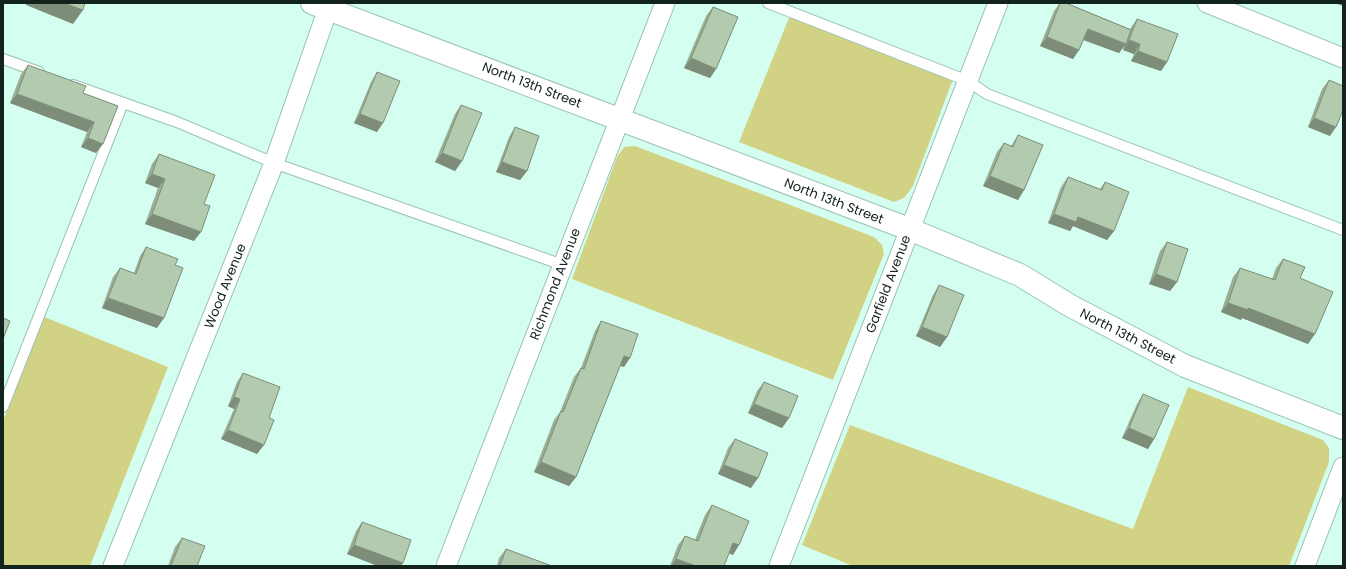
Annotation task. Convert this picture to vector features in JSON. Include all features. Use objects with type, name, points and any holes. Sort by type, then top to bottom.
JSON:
[{"type":"street","name":"Richmond Avenue","points":[[446,566],[665,3]]},
{"type":"street","name":"Garfield Avenue","points":[[779,566],[998,3]]},
{"type":"street","points":[[1207,3],[1343,58]]},
{"type":"street","name":"North 13th Street","points":[[323,5],[909,229],[1020,275],[1069,305],[1186,366],[1343,428]]},
{"type":"street","name":"Wood Avenue","points":[[113,566],[274,163],[323,5]]},
{"type":"street","points":[[1305,566],[1343,467]]},
{"type":"lane","points":[[768,3],[968,81],[987,94],[1343,230]]},
{"type":"lane","points":[[3,59],[48,76]]},
{"type":"lane","points":[[63,81],[177,122],[274,163],[563,265]]},
{"type":"lane","points":[[3,407],[123,103]]},
{"type":"shaded area","points":[[793,8],[956,71],[913,186],[904,198],[894,202],[739,142]]},
{"type":"shaded area","points":[[635,146],[874,237],[882,245],[884,254],[833,380],[572,279],[617,157],[624,147]]},
{"type":"shaded area","points":[[42,316],[168,367],[90,566],[3,566],[3,421]]},
{"type":"shaded area","points":[[1188,387],[1323,440],[1329,448],[1329,462],[1289,566],[853,566],[802,545],[850,425],[1133,529]]},
{"type":"building","points":[[64,3],[85,3],[83,10]]},
{"type":"building","points":[[1060,3],[1066,3],[1131,30],[1126,44],[1088,29],[1079,50],[1047,37]]},
{"type":"building","points":[[713,7],[738,17],[716,69],[691,58]]},
{"type":"building","points":[[1137,19],[1178,34],[1167,62],[1138,51],[1140,44],[1129,40]]},
{"type":"building","points":[[28,65],[86,86],[83,93],[118,106],[103,144],[88,138],[94,122],[17,94]]},
{"type":"building","points":[[377,72],[400,81],[383,123],[360,114]]},
{"type":"building","points":[[1329,80],[1343,86],[1343,110],[1336,127],[1314,118]]},
{"type":"building","points":[[461,105],[482,113],[462,161],[442,153]]},
{"type":"building","points":[[515,127],[539,136],[527,171],[502,162]]},
{"type":"building","points":[[1018,135],[1043,145],[1024,190],[990,176],[1004,143],[1013,147]]},
{"type":"building","points":[[159,154],[215,175],[204,204],[210,206],[201,232],[152,214],[165,179],[152,174]]},
{"type":"building","points":[[1068,177],[1102,190],[1105,182],[1129,192],[1114,231],[1078,217],[1076,222],[1054,214]]},
{"type":"building","points":[[1167,242],[1188,249],[1177,282],[1156,274]]},
{"type":"building","points":[[146,247],[178,259],[175,265],[183,268],[164,318],[108,298],[120,268],[136,274]]},
{"type":"building","points":[[1283,259],[1305,267],[1300,278],[1333,292],[1315,334],[1248,308],[1248,310],[1228,303],[1240,268],[1275,280]]},
{"type":"building","points":[[939,285],[964,295],[947,337],[922,327]]},
{"type":"building","points":[[3,318],[10,321],[3,339]]},
{"type":"building","points":[[601,321],[638,334],[630,358],[624,356],[576,477],[541,462],[561,411],[563,412],[581,368],[584,369]]},
{"type":"building","points":[[243,373],[280,387],[269,418],[274,420],[264,445],[228,430],[240,399],[234,397]]},
{"type":"building","points":[[764,382],[798,396],[789,418],[754,404]]},
{"type":"building","points":[[1143,394],[1169,405],[1154,439],[1129,428]]},
{"type":"building","points":[[735,439],[768,453],[758,478],[724,465]]},
{"type":"building","points":[[712,505],[749,521],[739,545],[733,543],[724,566],[696,566],[676,559],[685,536],[698,541]]},
{"type":"building","points":[[362,522],[411,540],[403,563],[354,545]]},
{"type":"building","points":[[182,538],[205,546],[197,566],[171,566]]},
{"type":"building","points":[[506,549],[552,566],[500,566]]}]
